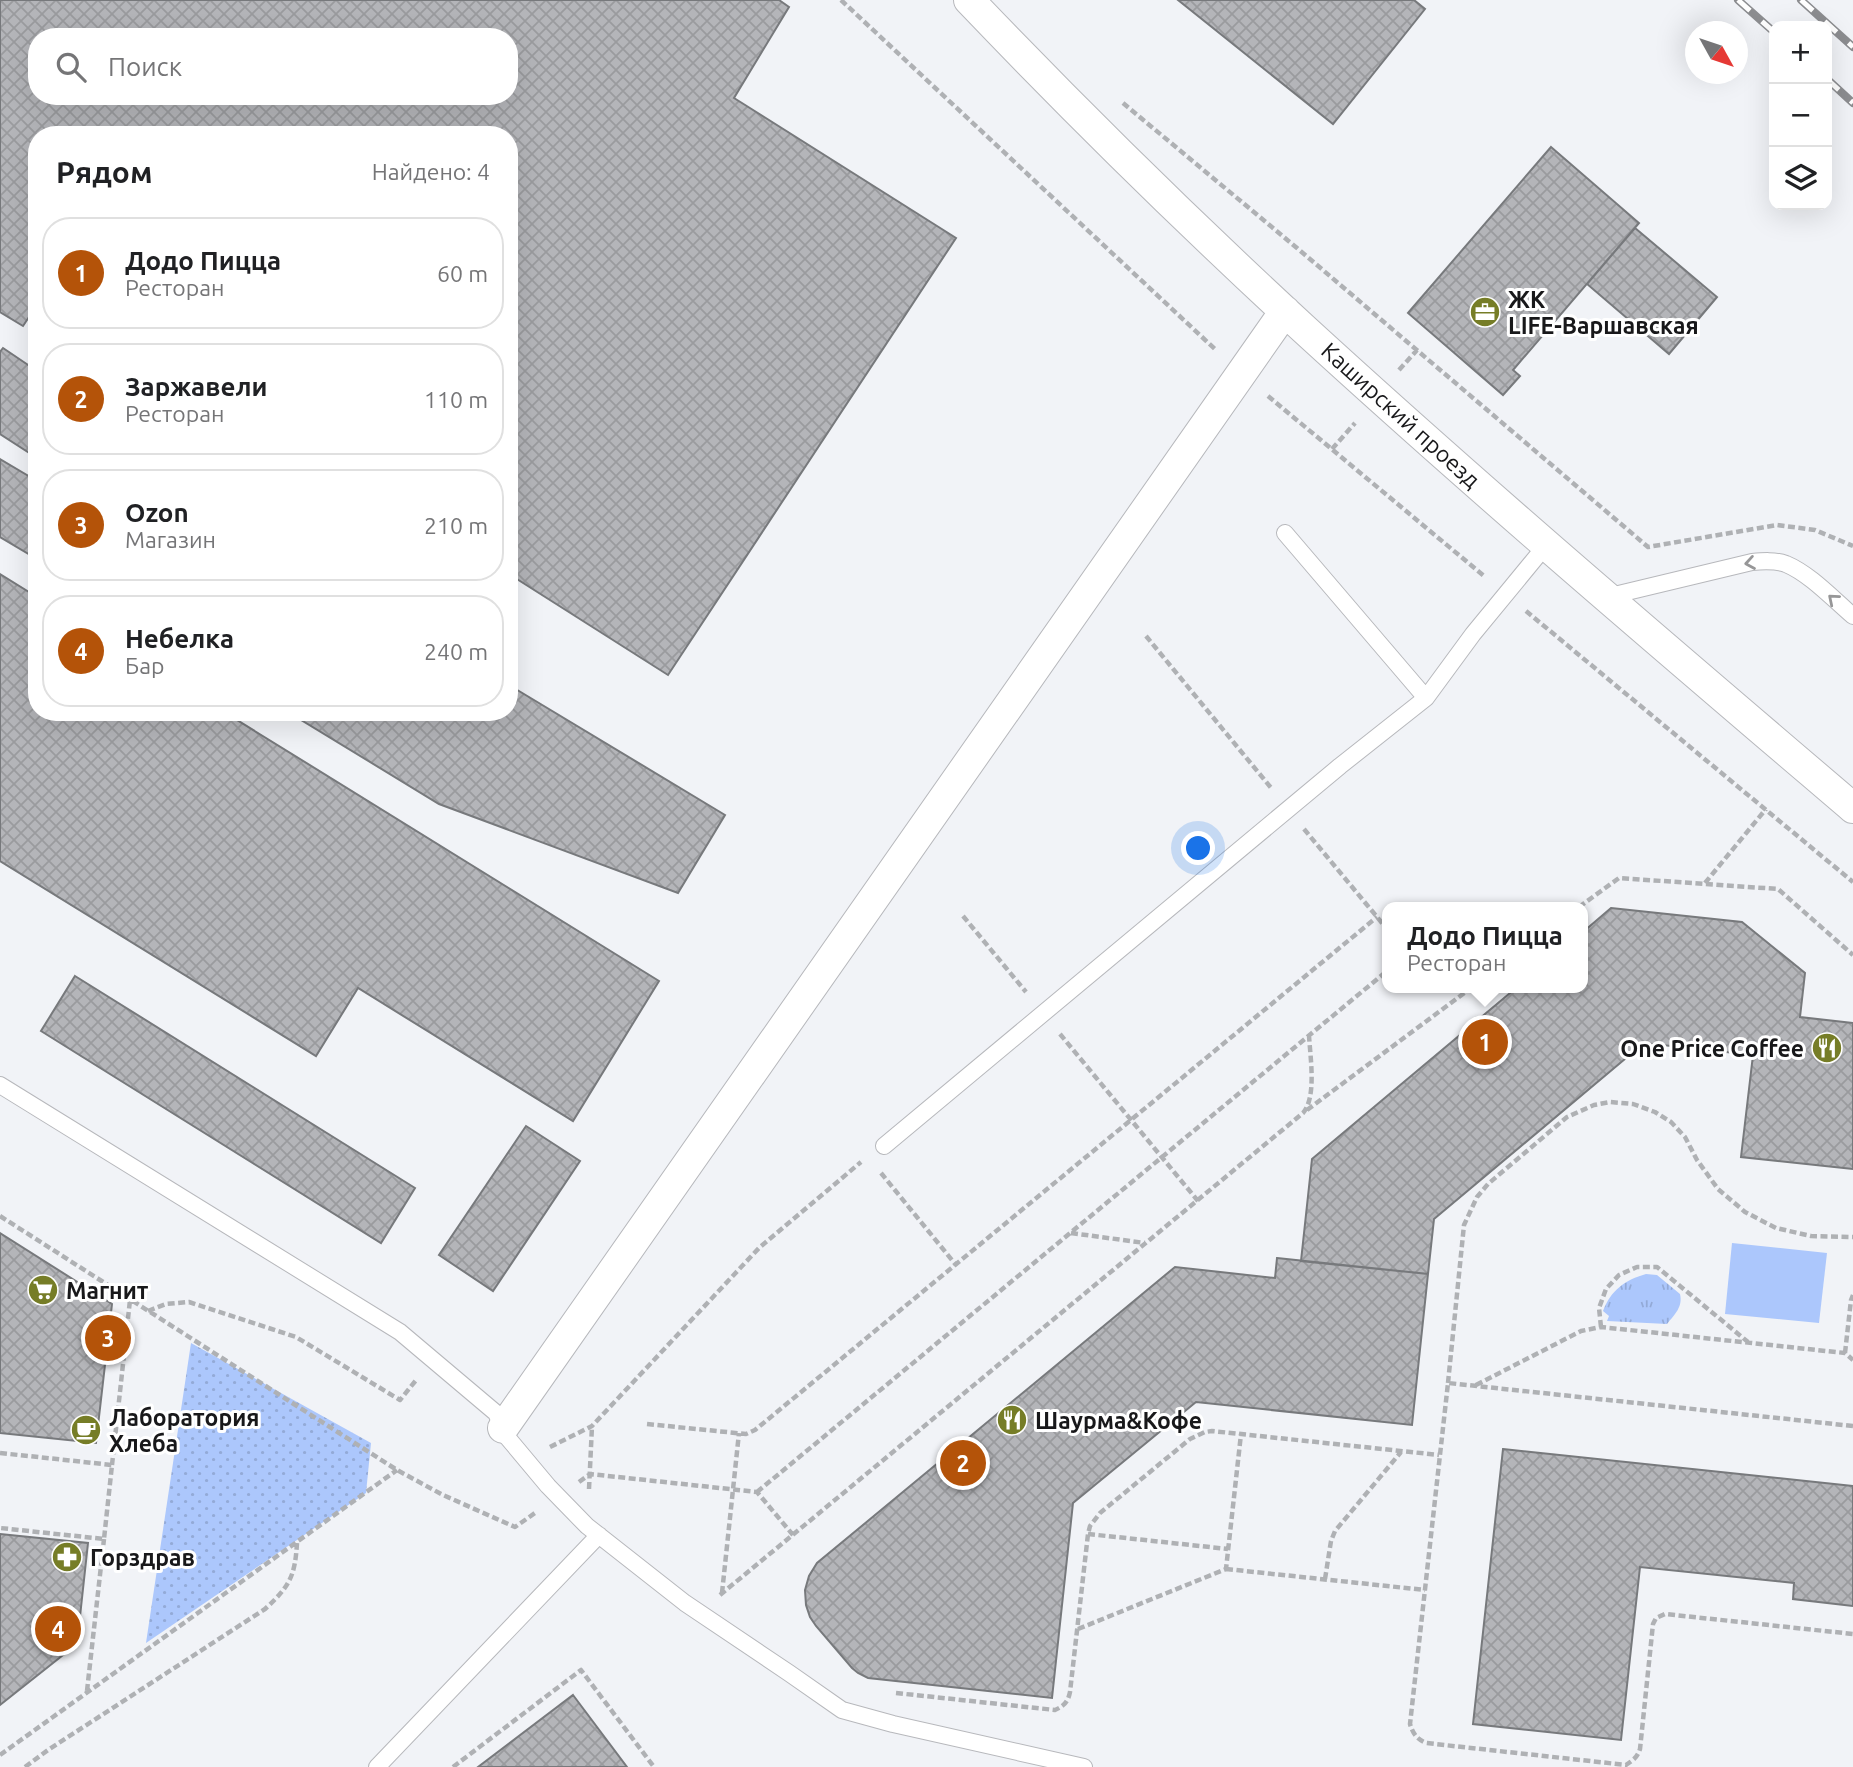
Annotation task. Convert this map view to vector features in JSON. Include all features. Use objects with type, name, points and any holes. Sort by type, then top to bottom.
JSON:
[{"type":"street","name":"Каширский проезд","points":[[968,0],[1130,164],[1285,312],[1606,597],[1853,808]]},
{"type":"street","points":[[503,1428],[1285,312]]},
{"type":"lane","points":[[1285,533],[1426,698]]},
{"type":"lane","points":[[884,1146],[1340,766],[1426,698],[1473,634],[1547,544]]},
{"type":"lane","points":[[1606,597],[1766,561],[1784,563],[1804,574],[1853,616]]},
{"type":"lane","points":[[0,1085],[400,1332],[496,1413],[507,1437],[587,1526],[685,1604],[842,1710],[1084,1767]]},
{"type":"lane","points":[[377,1767],[599,1535]]},
{"type":"path","points":[[841,0],[1242,374],[1853,882]]},
{"type":"path","points":[[1117,98],[1648,547],[1777,525],[1815,530],[1853,546]]},
{"type":"path","points":[[1146,636],[1382,923]]},
{"type":"path","points":[[1704,884],[1766,809]]},
{"type":"path","points":[[1586,902],[1619,878],[1778,889],[1853,955]]},
{"type":"path","points":[[647,1424],[746,1434],[755,1430],[1377,917]]},
{"type":"path","points":[[757,1492],[1382,975]]},
{"type":"path","points":[[739,1433],[722,1593],[1303,1113],[1464,993]]},
{"type":"path","points":[[1303,1113],[1308,1108],[1311,1096],[1309,1035]]},
{"type":"path","points":[[1853,1237],[1811,1237],[1776,1228],[1745,1212],[1718,1189],[1697,1160],[1685,1137],[1671,1122],[1655,1112],[1633,1104],[1611,1102],[1594,1105],[1567,1117],[1488,1184],[1477,1197],[1465,1225],[1410,1724],[1418,1739],[1426,1743],[1626,1765],[1634,1760],[1640,1749],[1653,1624],[1656,1618],[1665,1614],[1853,1634]]},
{"type":"path","points":[[503,1428],[546,1449],[592,1426],[759,1248],[868,1156]]},
{"type":"path","points":[[1161,1157],[1198,1201]]},
{"type":"path","points":[[877,1167],[956,1265]]},
{"type":"path","points":[[0,1216],[397,1470],[443,1495],[515,1527],[590,1474],[757,1492],[793,1535]]},
{"type":"path","points":[[1069,1233],[1146,1243]]},
{"type":"path","points":[[1601,1328],[1599,1308],[1606,1289],[1619,1275],[1637,1267],[1657,1268],[1748,1342]]},
{"type":"path","points":[[1845,1353],[1853,1295]]},
{"type":"path","points":[[87,1692],[130,1300]]},
{"type":"path","points":[[148,1311],[166,1304],[190,1302],[296,1337],[400,1400],[423,1372]]},
{"type":"path","points":[[1475,1386],[1581,1331],[1601,1328],[1845,1353],[1853,1360]]},
{"type":"path","points":[[1448,1383],[1853,1426]]},
{"type":"path","points":[[589,1493],[592,1426]]},
{"type":"path","points":[[893,1693],[1055,1710],[1064,1706],[1070,1692],[1090,1526],[1096,1516],[1190,1438],[1212,1431],[1439,1455]]},
{"type":"path","points":[[1226,1569],[1241,1434]]},
{"type":"path","points":[[1325,1579],[1335,1531],[1402,1451]]},
{"type":"path","points":[[0,1453],[112,1465]]},
{"type":"path","points":[[0,1755],[397,1470]]},
{"type":"path","points":[[0,1528],[104,1539]]},
{"type":"path","points":[[1088,1534],[1228,1549]]},
{"type":"path","points":[[25,1767],[48,1749],[265,1609],[287,1587],[295,1568],[297,1543]]},
{"type":"path","points":[[1077,1629],[1226,1569],[1425,1590]]},
{"type":"path","points":[[453,1767],[582,1670],[654,1767]]},
{"type":"green space","points":[[1732,1243],[1827,1253],[1819,1323],[1725,1314]]},
{"type":"green space","points":[[1646,1274],[1657,1275],[1680,1294],[1679,1307],[1667,1324],[1607,1321],[1609,1316],[1603,1311],[1615,1292],[1625,1283]]},
{"type":"green space","points":[[191,1343],[371,1443],[366,1493],[146,1643]]},
{"type":"building","points":[[0,0],[779,0],[789,7],[734,98],[956,238],[668,675],[518,580],[518,126],[28,126],[28,318],[23,326],[0,312]]},
{"type":"building","points":[[1178,0],[1414,0],[1425,9],[1333,124]]},
{"type":"building","points":[[1551,147],[1639,223],[1513,370],[1520,376],[1503,395],[1408,313]]},
{"type":"building","points":[[1635,228],[1717,297],[1669,354],[1587,284]]},
{"type":"building","points":[[3,348],[28,365],[28,452],[0,434],[0,352]]},
{"type":"building","points":[[0,459],[28,476],[28,554],[0,537]]},
{"type":"building","points":[[0,574],[28,591],[28,721],[239,721],[659,981],[573,1121],[358,988],[316,1056],[0,861]]},
{"type":"building","points":[[518,690],[725,815],[678,893],[439,804],[303,721],[518,721]]},
{"type":"building","points":[[1611,908],[1742,922],[1805,973],[1800,1017],[1853,1023],[1853,1169],[1741,1157],[1753,1055],[1644,1043],[1434,1219],[1428,1274],[1301,1261],[1312,1159],[1510,993],[1588,993],[1588,928]]},
{"type":"building","points":[[75,976],[415,1188],[381,1243],[41,1031]]},
{"type":"building","points":[[526,1126],[580,1161],[493,1291],[439,1255]]},
{"type":"building","points":[[0,1233],[112,1304],[96,1443],[0,1433]]},
{"type":"building","points":[[1277,1258],[1428,1274],[1412,1425],[1196,1402],[1073,1503],[1052,1698],[868,1678],[852,1668],[816,1626],[806,1605],[805,1590],[817,1563],[1175,1267],[1275,1278]]},
{"type":"building","points":[[1503,1449],[1853,1486],[1853,1606],[1793,1599],[1794,1583],[1640,1567],[1621,1740],[1473,1724]]},
{"type":"building","points":[[0,1534],[88,1543],[77,1644],[0,1705]]},
{"type":"building","points":[[573,1695],[627,1767],[478,1767]]},
{"type":"railway","points":[[1738,0],[1769,28]]},
{"type":"railway","points":[[1801,0],[1853,47]]},
{"type":"railway","points":[[1832,84],[1853,103]]},
{"type":"place","name":"ЖК LIFE-Варшавская","points":[[1485,312]]},
{"type":"place","name":"Додо Пицца","points":[[1485,1042]]},
{"type":"place","name":"One Price Coffee","points":[[1827,1048]]},
{"type":"place","name":"Магнит","points":[[43,1290]]},
{"type":"place","name":"Ozon","points":[[108,1338]]},
{"type":"place","name":"Шаурма&Кофе","points":[[1012,1420]]},
{"type":"place","name":"Лаборатория Хлеба","points":[[86,1430]]},
{"type":"place","name":"Заржавели","points":[[963,1463]]},
{"type":"place","name":"Горздрав","points":[[67,1557]]},
{"type":"place","name":"Небелка","points":[[58,1629]]}]
